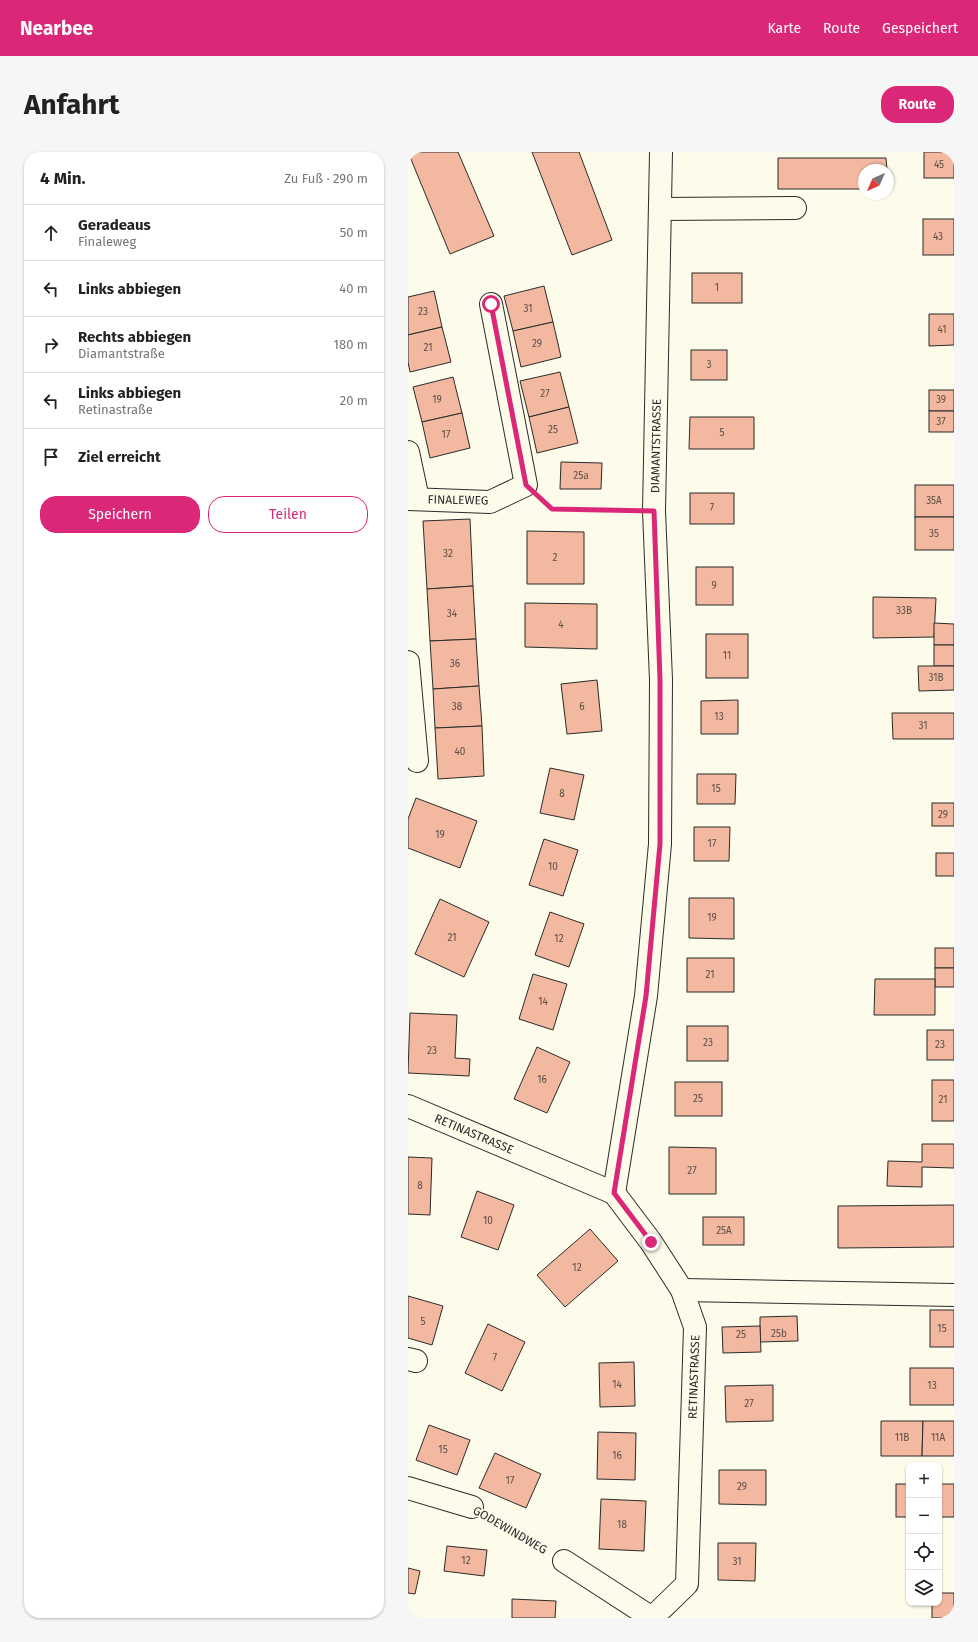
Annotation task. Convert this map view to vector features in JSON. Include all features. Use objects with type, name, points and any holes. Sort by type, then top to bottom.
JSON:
[{"type":"street","name":"DIAMANTSTRASSE","points":[[614,1193],[646,996],[660,844],[660,680],[654,511],[661,152]]},
{"type":"street","points":[[660,209],[794,208]]},
{"type":"street","points":[[491,304],[526,485]]},
{"type":"street","name":"FINALEWEG","points":[[408,452],[413,499],[490,502],[526,485]]},
{"type":"street","points":[[408,662],[417,761]]},
{"type":"street","name":"RETINASTRASSE","points":[[408,1106],[614,1193],[651,1242],[682,1290],[695,1327],[687,1584],[652,1618],[564,1561]]},
{"type":"street","points":[[682,1290],[954,1295]]},
{"type":"street","name":"GODEWINDWEG","points":[[408,1488],[472,1507]]},
{"type":"path","points":[[526,485],[552,509],[654,511]]},
{"type":"path","name":"GODEWINDWEG","points":[[472,1507],[564,1561]]},
{"type":"building","points":[[408,152],[458,152],[494,236],[450,254]]},
{"type":"building","points":[[532,152],[579,152],[612,240],[572,255]]},
{"type":"building","points":[[924,152],[954,152],[954,178],[924,178]]},
{"type":"building","points":[[778,158],[886,158],[886,164],[858,164],[858,189],[778,189]]},
{"type":"building","points":[[923,219],[954,219],[954,255],[923,255]]},
{"type":"building","points":[[692,273],[742,273],[742,303],[692,303]]},
{"type":"building","points":[[544,286],[553,322],[513,331],[504,296]]},
{"type":"building","points":[[434,291],[442,327],[408,335],[408,297]]},
{"type":"building","points":[[929,314],[954,314],[954,345],[929,346]]},
{"type":"building","points":[[553,322],[561,357],[521,367],[513,331]]},
{"type":"building","points":[[442,327],[451,362],[410,372],[408,362],[408,335]]},
{"type":"building","points":[[691,350],[727,350],[727,380],[691,380]]},
{"type":"building","points":[[560,372],[569,407],[529,417],[520,381]]},
{"type":"building","points":[[453,377],[462,413],[422,422],[413,387]]},
{"type":"building","points":[[929,390],[954,390],[954,411],[929,411]]},
{"type":"building","points":[[569,407],[578,443],[537,453],[529,417]]},
{"type":"building","points":[[929,411],[954,411],[954,432],[929,432]]},
{"type":"building","points":[[462,413],[470,448],[430,458],[422,422]]},
{"type":"building","points":[[690,417],[754,417],[754,449],[689,449]]},
{"type":"building","points":[[561,462],[602,463],[601,489],[560,489]]},
{"type":"building","points":[[915,485],[954,485],[954,517],[915,517]]},
{"type":"building","points":[[690,493],[734,493],[734,524],[690,524]]},
{"type":"building","points":[[915,517],[954,517],[954,550],[915,550]]},
{"type":"building","points":[[470,519],[473,586],[427,589],[423,521]]},
{"type":"building","points":[[527,531],[584,532],[584,584],[527,584]]},
{"type":"building","points":[[696,567],[733,567],[733,605],[696,605]]},
{"type":"building","points":[[473,586],[476,639],[430,641],[427,589]]},
{"type":"building","points":[[873,597],[936,598],[934,637],[873,638]]},
{"type":"building","points":[[525,603],[597,604],[597,649],[525,647]]},
{"type":"building","points":[[934,623],[954,624],[954,645],[934,645]]},
{"type":"building","points":[[706,634],[748,634],[748,678],[706,678]]},
{"type":"building","points":[[476,639],[479,686],[433,689],[430,641]]},
{"type":"building","points":[[934,645],[954,645],[954,666],[934,666]]},
{"type":"building","points":[[918,666],[954,666],[954,690],[919,691]]},
{"type":"building","points":[[597,680],[602,731],[567,734],[561,684]]},
{"type":"building","points":[[479,686],[482,726],[435,728],[433,689]]},
{"type":"building","points":[[738,700],[738,734],[701,734],[701,701]]},
{"type":"building","points":[[892,713],[954,713],[954,739],[893,739]]},
{"type":"building","points":[[482,726],[484,776],[438,779],[435,728]]},
{"type":"building","points":[[550,768],[584,775],[574,820],[540,813]]},
{"type":"building","points":[[697,774],[736,774],[735,804],[697,804]]},
{"type":"building","points":[[416,798],[477,821],[460,868],[408,848],[408,819]]},
{"type":"building","points":[[932,803],[954,803],[954,826],[932,826]]},
{"type":"building","points":[[694,827],[730,827],[729,861],[694,861]]},
{"type":"building","points":[[544,839],[578,850],[563,896],[529,885]]},
{"type":"building","points":[[936,853],[954,853],[954,876],[936,876]]},
{"type":"building","points":[[689,898],[734,898],[734,939],[689,938]]},
{"type":"building","points":[[440,899],[489,922],[464,977],[415,954]]},
{"type":"building","points":[[550,912],[584,924],[569,967],[535,955]]},
{"type":"building","points":[[935,948],[954,948],[954,968],[935,968]]},
{"type":"building","points":[[687,958],[734,958],[734,992],[687,992]]},
{"type":"building","points":[[935,968],[954,968],[954,987],[935,987]]},
{"type":"building","points":[[533,974],[567,984],[553,1030],[519,1019]]},
{"type":"building","points":[[875,979],[935,979],[935,1015],[874,1015]]},
{"type":"building","points":[[410,1013],[457,1015],[455,1058],[470,1059],[469,1076],[408,1073]]},
{"type":"building","points":[[687,1026],[728,1026],[728,1061],[687,1061]]},
{"type":"building","points":[[927,1030],[954,1030],[954,1060],[927,1060]]},
{"type":"building","points":[[537,1047],[570,1062],[547,1113],[514,1099]]},
{"type":"building","points":[[932,1080],[954,1080],[954,1121],[932,1121]]},
{"type":"building","points":[[675,1082],[722,1082],[722,1116],[675,1116]]},
{"type":"building","points":[[922,1144],[954,1144],[954,1168],[922,1167],[922,1187],[887,1186],[888,1161],[922,1162]]},
{"type":"building","points":[[669,1147],[716,1148],[716,1194],[669,1194]]},
{"type":"building","points":[[408,1157],[432,1158],[430,1215],[408,1214]]},
{"type":"building","points":[[477,1191],[514,1205],[498,1250],[461,1237]]},
{"type":"building","points":[[954,1205],[954,1247],[838,1248],[838,1206]]},
{"type":"building","points":[[703,1217],[744,1217],[744,1245],[703,1245]]},
{"type":"building","points":[[590,1229],[618,1261],[565,1307],[537,1275]]},
{"type":"building","points":[[408,1296],[443,1306],[432,1345],[408,1338]]},
{"type":"building","points":[[930,1310],[954,1310],[954,1347],[930,1347]]},
{"type":"building","points":[[797,1316],[798,1341],[760,1342],[760,1317]]},
{"type":"building","points":[[488,1324],[525,1342],[502,1391],[465,1373]]},
{"type":"building","points":[[760,1326],[761,1352],[723,1353],[722,1327]]},
{"type":"building","points":[[634,1362],[635,1406],[600,1407],[599,1363]]},
{"type":"building","points":[[910,1368],[954,1368],[954,1405],[910,1405]]},
{"type":"building","points":[[773,1385],[773,1421],[726,1422],[725,1386]]},
{"type":"building","points":[[881,1421],[923,1421],[922,1456],[881,1456]]},
{"type":"building","points":[[923,1421],[954,1421],[954,1456],[922,1456]]},
{"type":"building","points":[[429,1425],[470,1440],[457,1475],[416,1460]]},
{"type":"building","points":[[598,1432],[636,1433],[635,1480],[597,1479]]},
{"type":"building","points":[[495,1453],[541,1474],[526,1508],[479,1488]]},
{"type":"building","points":[[719,1470],[766,1470],[766,1505],[719,1504]]},
{"type":"building","points":[[896,1484],[906,1484],[906,1517],[896,1517]]},
{"type":"building","points":[[942,1484],[954,1484],[954,1517],[942,1517]]},
{"type":"building","points":[[601,1499],[646,1501],[644,1551],[599,1549]]},
{"type":"building","points":[[718,1543],[756,1543],[755,1581],[718,1580]]},
{"type":"building","points":[[447,1546],[487,1550],[484,1576],[444,1571]]},
{"type":"building","points":[[408,1568],[420,1571],[415,1594],[408,1593]]},
{"type":"building","points":[[942,1593],[954,1593],[954,1618],[932,1618],[932,1606],[942,1606]]},
{"type":"building","points":[[512,1599],[556,1601],[555,1618],[512,1618]]},
{"type":"route","points":[[491,304],[526,485],[552,509],[654,511],[660,680],[660,844],[646,996],[614,1193],[651,1242]]}]
